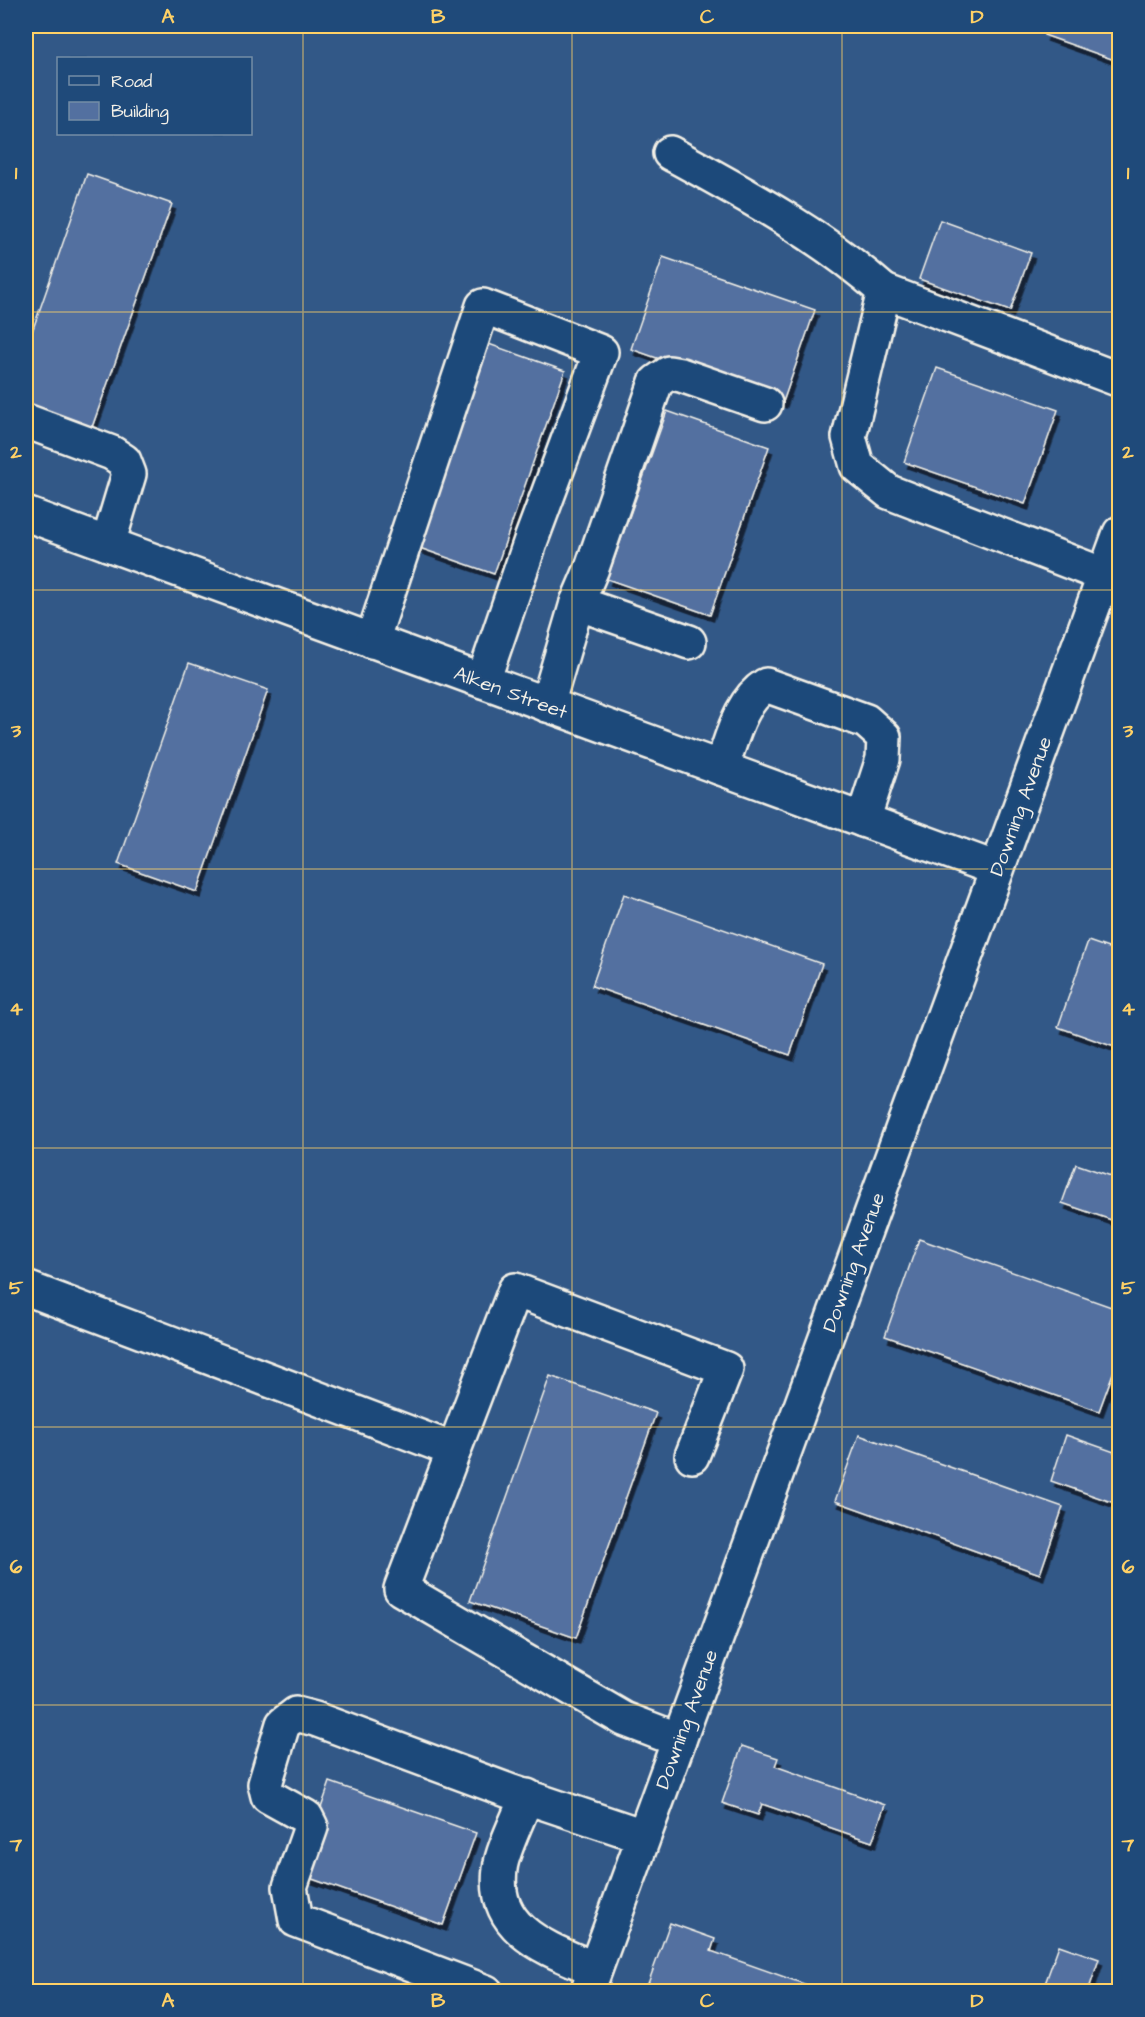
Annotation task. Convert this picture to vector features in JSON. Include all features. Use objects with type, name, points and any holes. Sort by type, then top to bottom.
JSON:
[{"type":"street","points":[[670,153],[768,206],[849,259],[884,291],[1119,380]]},
{"type":"street","points":[[884,291],[849,437],[857,466],[889,492],[1104,575]]},
{"type":"street","points":[[372,641],[483,306],[601,352],[531,540],[483,681]]},
{"type":"street","points":[[547,705],[577,603],[592,568],[656,382],[669,374],[681,375],[765,404]]},
{"type":"street","points":[[26,421],[112,453],[124,461],[129,474],[108,544]]},
{"type":"street","name":"Alken Street","points":[[26,514],[997,869]]},
{"type":"street","name":"Downing Avenue","points":[[591,1980],[1119,533]]},
{"type":"street","points":[[577,603],[689,642]]},
{"type":"street","points":[[721,768],[743,711],[754,693],[766,686],[866,720],[884,737],[883,759],[863,820]]},
{"type":"street","points":[[26,1288],[454,1450]]},
{"type":"street","points":[[678,1740],[624,1719],[401,1589],[515,1290],[726,1369],[692,1456]]},
{"type":"street","points":[[486,1992],[296,1920],[290,1898],[290,1887],[311,1827],[306,1817],[268,1796],[264,1784],[283,1724],[296,1714],[643,1836]]},
{"type":"street","points":[[527,1796],[500,1868],[501,1893],[514,1926],[591,1980]]},
{"type":"shaded area","points":[[26,26],[1119,26],[1119,1991],[26,1991]]},
{"type":"building","points":[[1047,26],[1120,26],[1120,62],[1044,35]]},
{"type":"building","points":[[1120,96],[1120,115],[1114,113]]},
{"type":"building","points":[[87,174],[172,204],[91,430],[26,407],[26,349]]},
{"type":"building","points":[[940,220],[1031,253],[1010,311],[919,279]]},
{"type":"building","points":[[663,257],[815,310],[783,402],[631,349]]},
{"type":"building","points":[[483,342],[565,371],[494,574],[411,545]]},
{"type":"building","points":[[937,368],[1058,410],[1025,504],[904,462]]},
{"type":"building","points":[[667,411],[769,447],[710,615],[607,579]]},
{"type":"building","points":[[189,663],[268,690],[197,892],[118,864]]},
{"type":"building","points":[[624,894],[822,964],[790,1055],[592,986]]},
{"type":"building","points":[[1088,941],[1120,952],[1120,1049],[1058,1027]]},
{"type":"building","points":[[1076,1164],[1120,1179],[1120,1223],[1062,1203]]},
{"type":"building","points":[[919,1239],[1120,1310],[1120,1354],[1099,1411],[885,1336]]},
{"type":"building","points":[[550,1376],[656,1413],[576,1638],[470,1601]]},
{"type":"building","points":[[859,1435],[1063,1507],[1040,1574],[835,1501]]},
{"type":"building","points":[[1066,1435],[1120,1454],[1120,1505],[1051,1481]]},
{"type":"building","points":[[742,1746],[778,1758],[775,1766],[885,1805],[872,1842],[762,1804],[758,1815],[722,1803]]},
{"type":"building","points":[[330,1782],[476,1833],[443,1925],[298,1874]]},
{"type":"building","points":[[670,1923],[715,1939],[711,1951],[807,1985],[805,1992],[645,1992]]},
{"type":"building","points":[[1059,1945],[1099,1959],[1088,1992],[1042,1992]]}]
